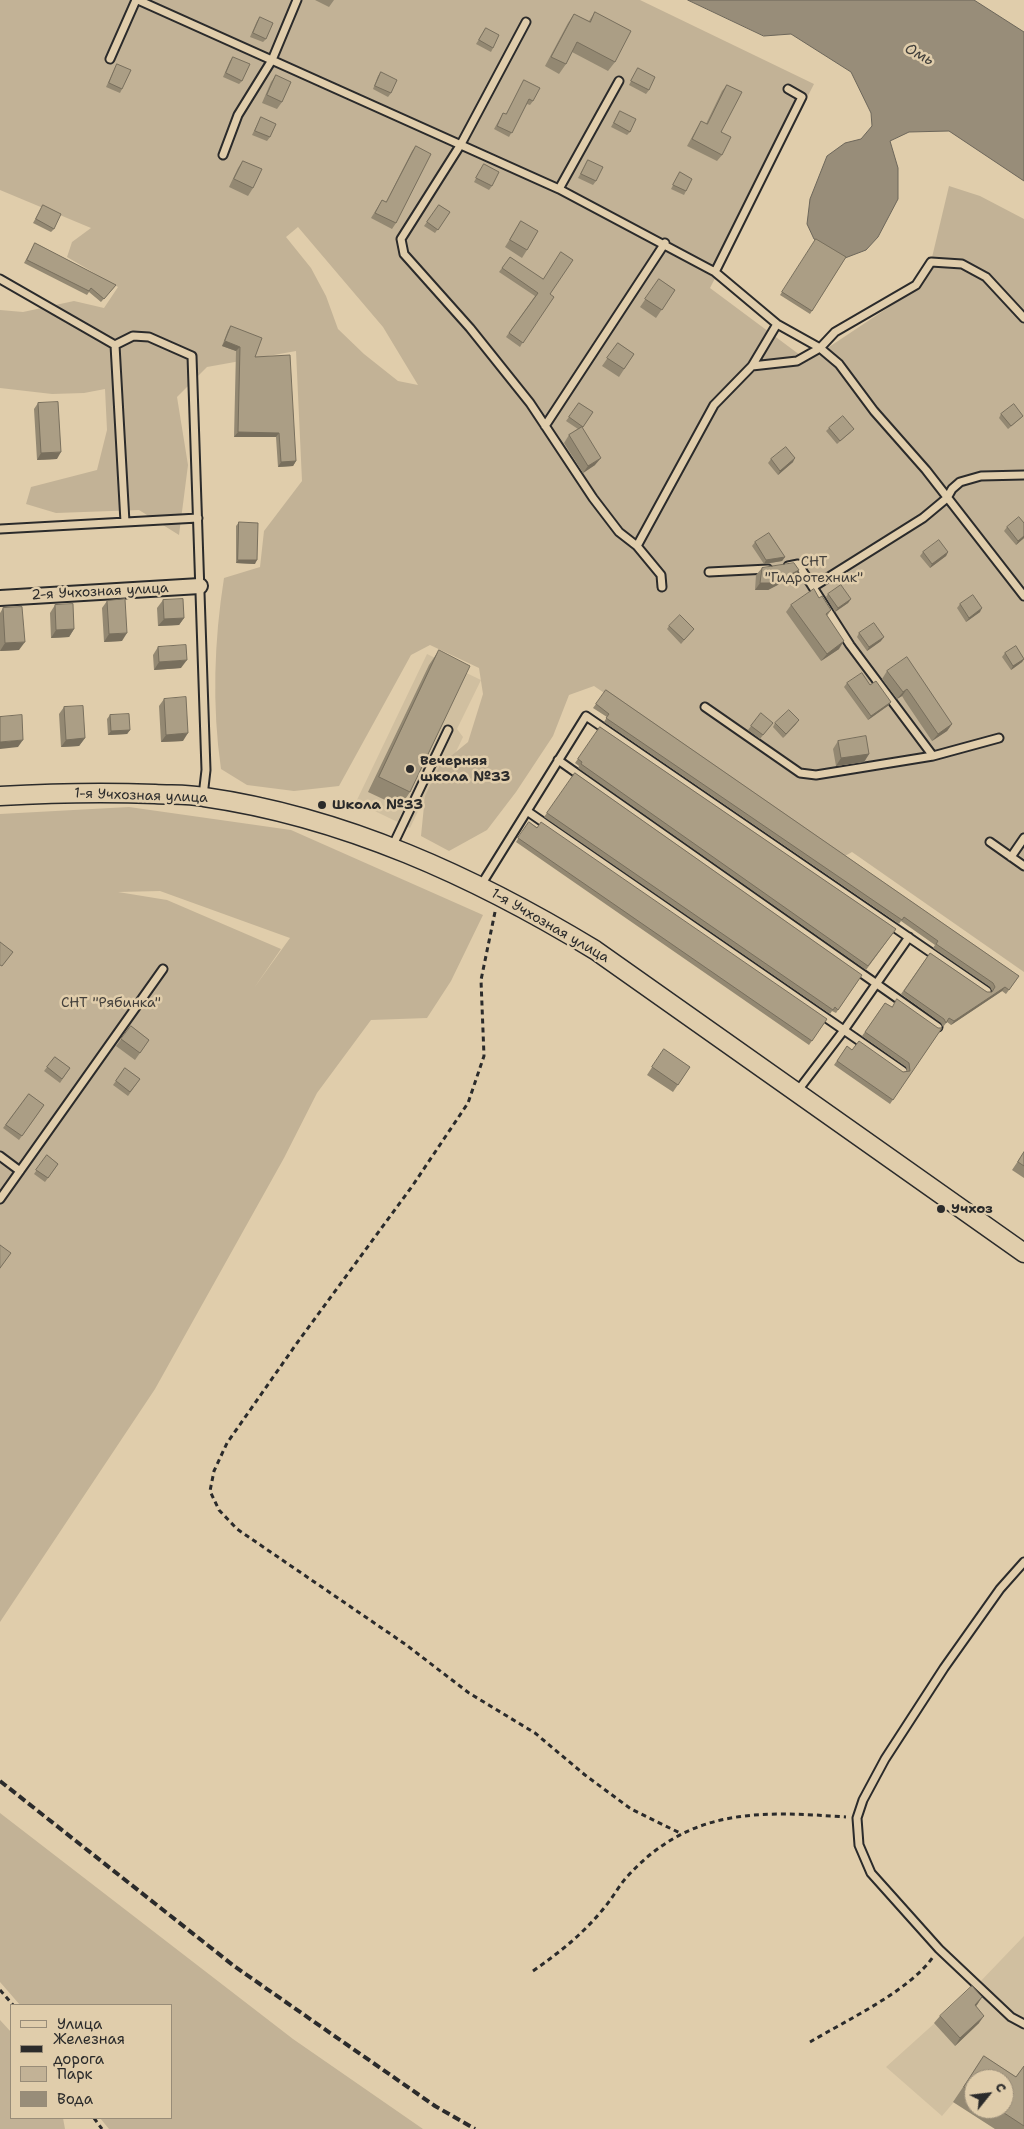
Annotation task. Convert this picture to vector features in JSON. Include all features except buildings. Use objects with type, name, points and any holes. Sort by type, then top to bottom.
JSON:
[{"type":"street","name":"2-я Учхозная улица","points":[[0,598],[200,586]]},
{"type":"street","name":"1-я Учхозная улица","points":[[0,796],[94,791],[202,796],[273,810],[324,823],[392,848],[481,885],[534,912],[595,950],[1023,1252]]},
{"type":"lane","points":[[110,59],[137,0],[559,189],[665,243],[714,272],[777,324],[820,348],[839,364],[874,411],[926,470],[1024,596]]},
{"type":"lane","points":[[224,156],[238,115],[272,60],[297,0]]},
{"type":"lane","points":[[526,22],[461,144],[401,239],[404,254],[470,328],[530,403],[603,512],[619,532],[637,546],[661,575],[662,587]]},
{"type":"lane","points":[[559,189],[620,81]]},
{"type":"lane","points":[[714,272],[802,97],[788,90]]},
{"type":"lane","points":[[545,426],[665,243]]},
{"type":"lane","points":[[752,366],[798,361],[820,348],[835,332],[916,285],[931,262],[962,264],[986,278],[1024,318]]},
{"type":"lane","points":[[0,279],[115,345]]},
{"type":"lane","points":[[637,546],[714,405],[752,366],[777,324]]},
{"type":"lane","points":[[115,345],[133,336],[149,337],[192,356],[206,770],[202,796]]},
{"type":"lane","points":[[115,345],[125,522]]},
{"type":"lane","points":[[813,587],[923,518],[947,498],[952,489],[960,482],[981,476],[1024,475]]},
{"type":"lane","points":[[0,529],[198,518]]},
{"type":"lane","points":[[782,566],[798,564],[850,644],[933,756]]},
{"type":"lane","points":[[710,572],[774,568]]},
{"type":"lane","points":[[705,707],[800,773],[816,775],[933,756],[999,738]]},
{"type":"lane","points":[[481,885],[586,716],[987,991]]},
{"type":"lane","points":[[392,848],[448,730]]},
{"type":"lane","points":[[558,760],[938,1027]]},
{"type":"lane","points":[[527,810],[903,1071]]},
{"type":"lane","points":[[1011,857],[1024,838]]},
{"type":"lane","points":[[990,842],[1024,866]]},
{"type":"lane","points":[[796,1093],[844,1030],[908,938]]},
{"type":"lane","points":[[0,1199],[163,969]]},
{"type":"lane","points":[[0,1156],[20,1171]]},
{"type":"lane","points":[[1024,1562],[1000,1589],[944,1668],[885,1759],[863,1800],[857,1818],[859,1845],[871,1873],[940,1949],[1011,2017],[1024,2024]]},
{"type":"path","points":[[499,895],[481,980],[484,1056],[468,1103],[412,1185],[297,1343],[228,1443],[214,1471],[210,1491],[219,1510],[237,1529],[405,1644],[469,1694],[535,1733],[585,1775],[631,1808],[682,1834]]},
{"type":"path","points":[[533,1971],[580,1936],[606,1907],[626,1878],[660,1846],[701,1824],[740,1815],[798,1814],[857,1818]]},
{"type":"path","points":[[810,2042],[904,1985],[925,1969],[940,1949]]},
{"type":"path","points":[[0,1990],[12,2004]]},
{"type":"shaded area","name":"Вечерняя школа №33","points":[[427,654],[481,680],[457,729],[463,737],[431,804],[420,807],[410,828],[356,802]]},
{"type":"shaded area","points":[[1024,1936],[1024,2129],[995,2129],[980,2119],[1014,2119],[1014,2069],[964,2069],[964,2109],[954,2102],[942,2116],[886,2067],[977,1985]]},
{"type":"green space","name":"СНТ \"Гидротехник\"","points":[[0,0],[640,0],[814,84],[710,288],[808,361],[919,287],[929,270],[949,186],[980,196],[1024,219],[1024,972],[852,852],[845,856],[594,686],[569,695],[553,736],[516,792],[487,830],[449,851],[421,836],[425,796],[440,765],[468,742],[483,694],[479,668],[430,645],[411,655],[339,786],[294,791],[247,785],[221,769],[216,721],[215,674],[224,578],[260,567],[264,531],[302,481],[296,351],[207,367],[177,397],[188,465],[179,535],[139,510],[56,513],[26,504],[31,487],[97,470],[107,430],[105,389],[84,393],[52,394],[0,388],[0,310],[23,312],[74,301],[104,308],[118,287],[67,257],[72,242],[91,228],[0,190]],"holes":[[[298,227],[383,327],[418,385],[398,381],[364,354],[338,329],[326,296],[311,268],[286,237]]]},
{"type":"green space","name":"СНТ \"Рябинка\"","points":[[129,807],[291,830],[483,915],[451,981],[427,1018],[371,1020],[317,1093],[284,1158],[155,1389],[0,1622],[0,814]],"holes":[[[160,891],[290,938],[254,988],[281,949],[167,900],[118,892]]]},
{"type":"green space","points":[[0,1813],[293,2039],[423,2129],[109,2129],[101,2119],[172,2119],[172,2004],[19,2004],[0,1982]]},
{"type":"green space","points":[[0,2020],[10,2031],[10,2119],[63,2119],[65,2129],[0,2129]]},
{"type":"water","name":"Омь","points":[[688,0],[974,0],[1024,32],[1024,181],[949,131],[909,132],[890,141],[898,168],[898,199],[878,237],[866,250],[845,258],[814,239],[807,224],[810,199],[827,156],[845,143],[861,139],[872,126],[871,113],[851,72],[791,34],[764,36]]},
{"type":"railway","points":[[0,1781],[234,1966],[435,2106],[475,2129]]},
{"type":"place","name":"Вечерняя школа №33","points":[[410,769]]},
{"type":"place","name":"Школа №33","points":[[322,805]]},
{"type":"place","name":"Учхоз","points":[[941,1209]]}]
